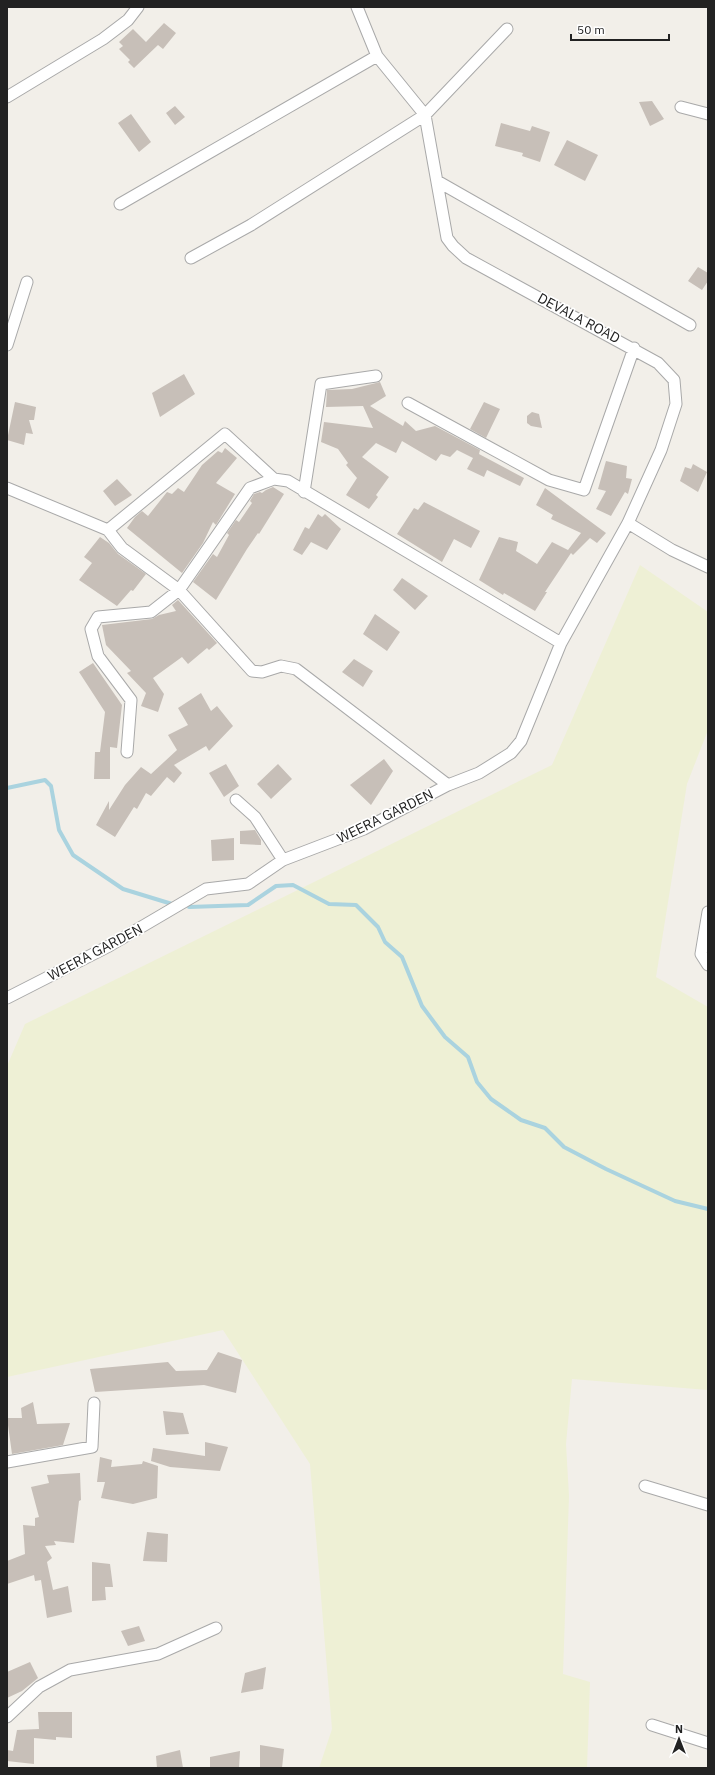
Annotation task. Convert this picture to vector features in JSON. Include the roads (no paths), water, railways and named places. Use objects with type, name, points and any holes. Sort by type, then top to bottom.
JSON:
[{"type":"street","points":[[7,97],[103,40],[128,20],[138,7]]},
{"type":"street","name":"DEVALA ROAD","points":[[357,7],[377,56],[425,116],[447,238],[453,246],[462,254],[634,348],[584,490],[549,480],[408,403]]},
{"type":"street","points":[[191,258],[252,225],[425,116],[507,29]]},
{"type":"street","points":[[120,204],[377,56]]},
{"type":"street","points":[[680,107],[708,114]]},
{"type":"street","points":[[437,181],[690,325]]},
{"type":"street","points":[[7,345],[27,282]]},
{"type":"street","name":"WEERA GARDEN","points":[[7,998],[109,946],[206,889],[248,884],[283,860],[364,829],[448,785],[479,773],[511,753],[521,741],[561,643],[628,523],[661,450],[676,404],[674,380],[658,362],[634,348]]},
{"type":"street","points":[[304,492],[321,384],[376,376]]},
{"type":"street","points":[[108,530],[225,434],[274,479]]},
{"type":"street","points":[[127,752],[131,700],[98,656],[91,629],[98,617],[151,612],[179,590],[250,488],[274,479],[288,481],[304,492],[561,643]]},
{"type":"street","points":[[7,488],[108,530],[122,548],[179,590],[252,671],[262,672],[281,666],[296,669],[448,785]]},
{"type":"street","points":[[628,523],[672,550],[708,567]]},
{"type":"street","points":[[236,800],[255,817],[283,860]]},
{"type":"street","points":[[708,912],[701,954],[708,965]]},
{"type":"street","points":[[7,1462],[92,1446],[94,1403]]},
{"type":"street","points":[[645,1486],[708,1505]]},
{"type":"street","points":[[7,1717],[39,1687],[70,1670],[158,1654],[216,1628]]},
{"type":"street","points":[[652,1725],[708,1743]]},
{"type":"waterway","points":[[7,788],[45,780],[51,786],[59,830],[73,855],[123,889],[172,904]]},
{"type":"waterway","points":[[189,907],[248,905],[276,886],[293,885],[329,904],[356,905],[378,927],[385,942],[402,957],[422,1006],[445,1037],[468,1057],[477,1082],[491,1099],[521,1120],[545,1128],[564,1147],[606,1169],[675,1201],[708,1209]]}]
